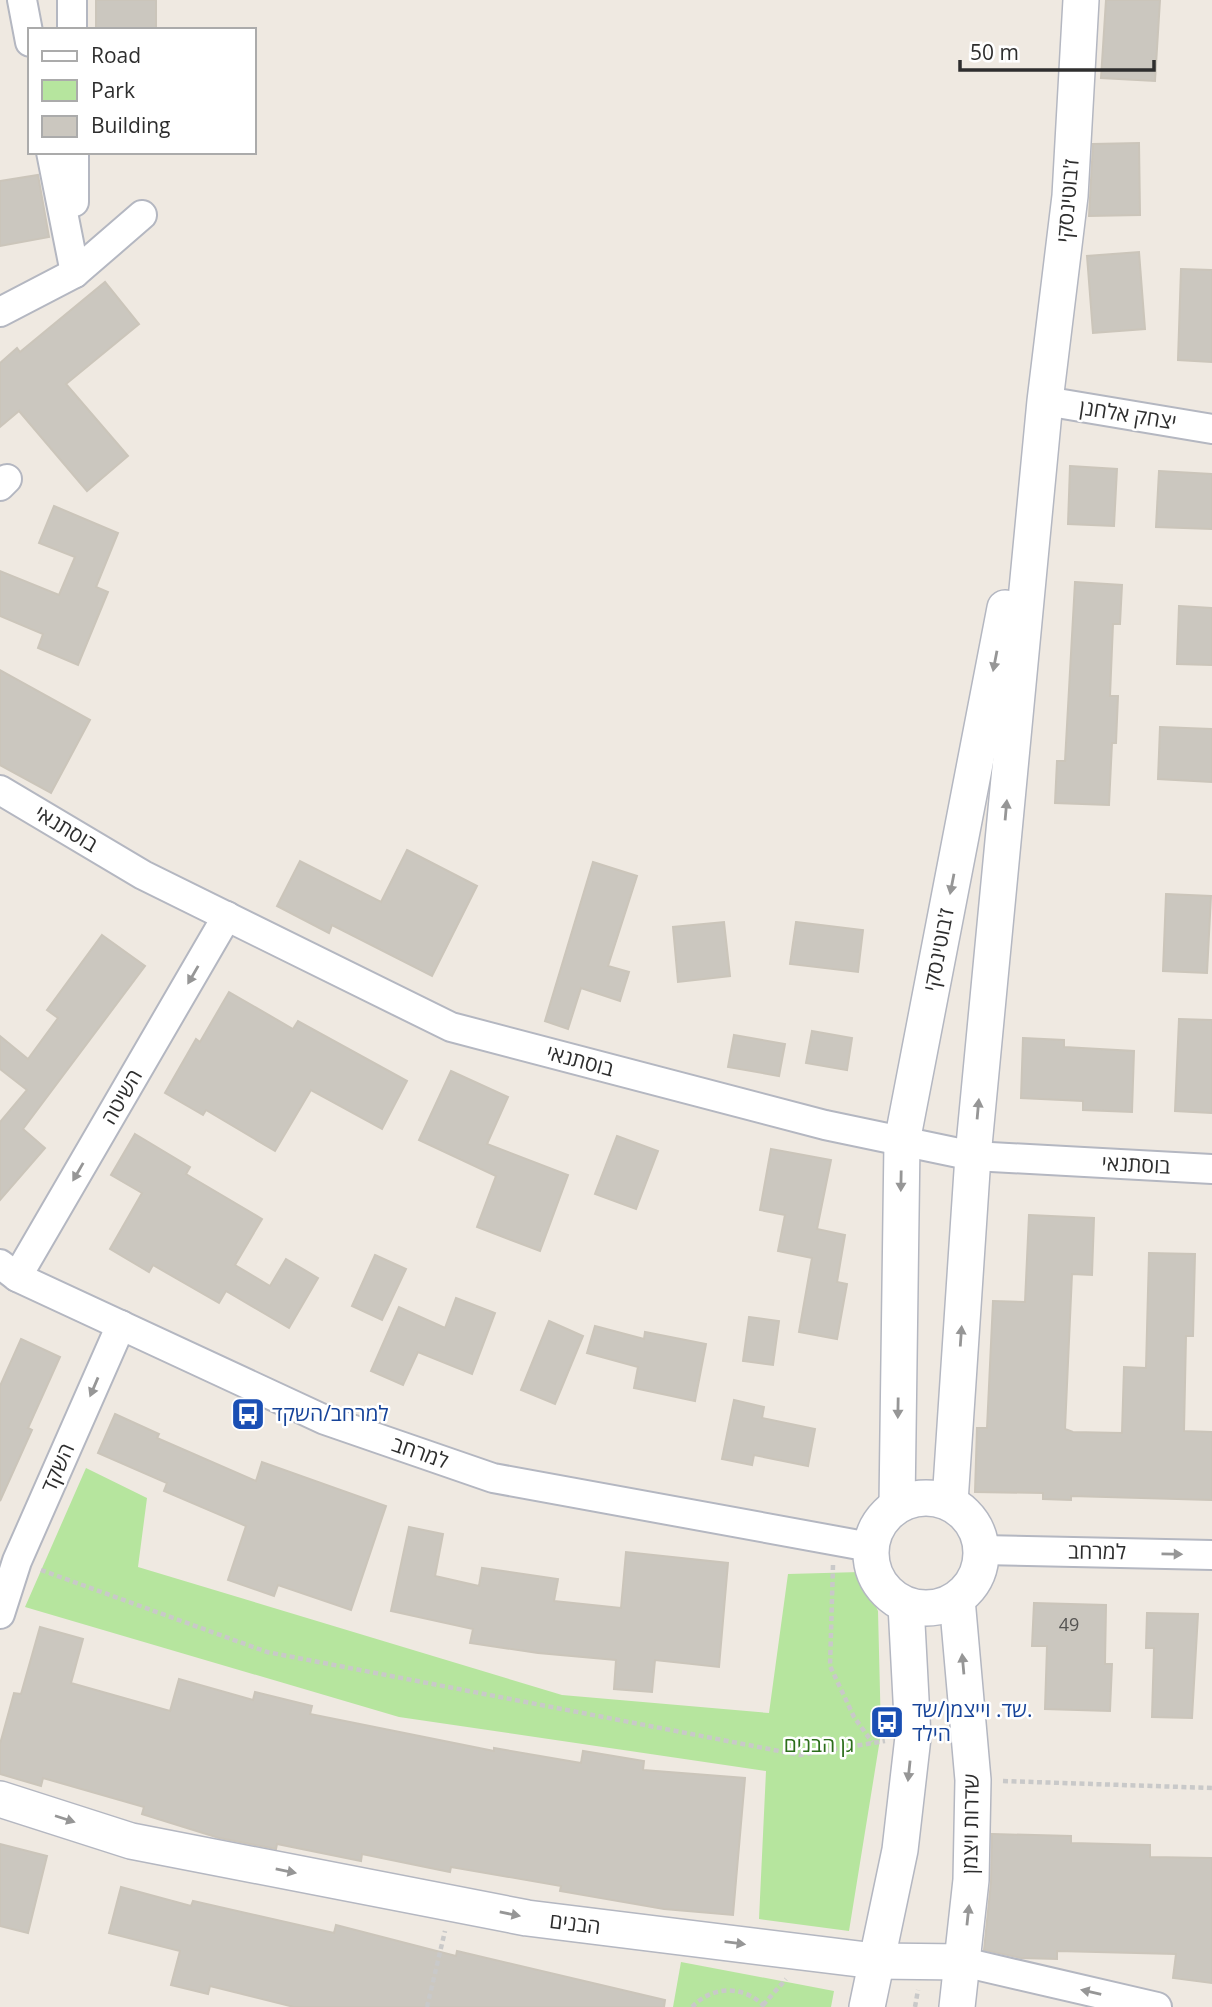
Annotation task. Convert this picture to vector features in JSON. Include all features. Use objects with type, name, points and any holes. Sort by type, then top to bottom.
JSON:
[{"type":"street","points":[[22,0],[28,32]]},
{"type":"street","points":[[72,0],[72,28]]},
{"type":"street","name":"ז'בוטינסקי","points":[[950,1502],[973,1156],[1045,401],[1070,196],[1081,0]]},
{"type":"street","points":[[51,154],[75,273]]},
{"type":"street","points":[[74,154],[75,273]]},
{"type":"street","points":[[0,312],[75,273],[142,215]]},
{"type":"street","name":"ז'בוטינסקי","points":[[897,1504],[902,1142],[1045,401]]},
{"type":"street","name":"יצחק אלחנן","points":[[1045,401],[1212,429]]},
{"type":"street","name":"בוסתנאי","points":[[0,790],[143,875],[451,1027],[825,1125],[973,1156],[1212,1169]]},
{"type":"street","name":"השיטה","points":[[9,1270],[227,916]]},
{"type":"street","name":"למרחב","points":[[9,1270],[325,1420],[493,1478],[870,1547]]},
{"type":"street","name":"השקד","points":[[0,1614],[17,1561],[121,1325]]},
{"type":"street","points":[[932,1497],[950,1502],[966,1514],[977,1530],[981,1549],[979,1569],[971,1586],[957,1599],[941,1606],[923,1609],[905,1605],[890,1596],[878,1582],[871,1565],[870,1547],[874,1530],[897,1504],[914,1498],[932,1497]]},
{"type":"street","name":"למרחב","points":[[981,1549],[1212,1555]]},
{"type":"street","name":"שדרות ויצמן","points":[[957,1599],[974,1780],[971,1880],[957,2007]]},
{"type":"street","points":[[867,2007],[900,1850],[913,1737],[905,1605]]},
{"type":"street","name":"הבנים","points":[[0,1798],[131,1841],[527,1918],[875,1961],[963,1962],[1157,2007]]},
{"type":"path","points":[[834,1541],[830,1666],[854,1717],[872,1742]]},
{"type":"path","points":[[17,1561],[267,1652],[800,1755],[913,1737]]},
{"type":"path","points":[[974,1780],[1212,1788]]},
{"type":"path","points":[[427,2007],[451,1903]]},
{"type":"path","points":[[692,2007],[708,1994],[723,1990],[752,1996],[765,2007]]},
{"type":"green space","name":"גן הבנים","points":[[86,1468],[147,1498],[138,1567],[562,1695],[769,1713],[788,1574],[860,1572],[878,1611],[881,1733],[849,1931],[759,1919],[766,1771],[399,1717],[25,1607]]},
{"type":"green space","points":[[681,1962],[834,1991],[831,2007],[673,2007]]},
{"type":"building","points":[[96,0],[156,0],[156,28],[96,28]]},
{"type":"building","points":[[1106,0],[1160,0],[1155,81],[1101,78]]},
{"type":"building","points":[[1139,143],[1140,215],[1089,216],[1093,144]]},
{"type":"building","points":[[38,175],[49,237],[0,246],[0,181]]},
{"type":"building","points":[[1139,252],[1145,329],[1093,333],[1087,256]]},
{"type":"building","points":[[1181,269],[1212,270],[1212,362],[1178,360]]},
{"type":"building","points":[[105,282],[139,324],[66,384],[128,456],[87,491],[19,411],[0,427],[0,363],[17,348],[20,352]]},
{"type":"building","points":[[1070,466],[1117,469],[1114,526],[1068,524]]},
{"type":"building","points":[[1159,471],[1212,474],[1212,529],[1156,527]]},
{"type":"building","points":[[54,506],[118,533],[96,587],[108,592],[78,665],[38,648],[43,634],[0,616],[0,571],[59,595],[75,557],[39,543]]},
{"type":"building","points":[[1075,582],[1122,585],[1120,624],[1113,624],[1110,696],[1118,696],[1116,743],[1112,743],[1109,805],[1055,803],[1057,761],[1065,761]]},
{"type":"building","points":[[1179,606],[1212,608],[1212,665],[1177,664]]},
{"type":"building","points":[[0,670],[90,720],[51,793],[0,765]]},
{"type":"building","points":[[1160,727],[1212,729],[1212,782],[1158,779]]},
{"type":"building","points":[[407,850],[477,886],[432,976],[332,925],[329,933],[277,906],[300,861],[381,902]]},
{"type":"building","points":[[593,862],[637,876],[608,966],[629,972],[620,1001],[581,988],[568,1029],[545,1021]]},
{"type":"building","points":[[1166,894],[1211,896],[1207,973],[1163,971]]},
{"type":"building","points":[[724,922],[730,976],[678,982],[673,927]]},
{"type":"building","points":[[796,922],[863,930],[858,972],[790,964]]},
{"type":"building","points":[[102,935],[145,966],[23,1129],[45,1148],[0,1200],[0,1122],[27,1090],[0,1069],[0,1036],[28,1059],[58,1018],[47,1010]]},
{"type":"building","points":[[229,992],[293,1029],[298,1021],[407,1081],[382,1129],[311,1090],[275,1151],[206,1110],[203,1115],[165,1093],[196,1039],[200,1042]]},
{"type":"building","points":[[1179,1019],[1212,1020],[1212,1113],[1175,1111]]},
{"type":"building","points":[[812,1031],[852,1038],[847,1070],[806,1063]]},
{"type":"building","points":[[734,1035],[785,1044],[779,1076],[728,1067]]},
{"type":"building","points":[[1023,1038],[1064,1040],[1064,1047],[1134,1051],[1132,1112],[1083,1110],[1083,1101],[1021,1098]]},
{"type":"building","points":[[451,1071],[508,1097],[487,1144],[568,1175],[540,1251],[477,1227],[496,1176],[419,1140]]},
{"type":"building","points":[[135,1134],[190,1167],[186,1174],[262,1219],[235,1265],[270,1286],[286,1259],[318,1278],[289,1328],[226,1291],[219,1303],[153,1265],[149,1272],[110,1249],[142,1193],[111,1175]]},
{"type":"building","points":[[617,1136],[658,1151],[636,1209],[595,1194]]},
{"type":"building","points":[[771,1149],[831,1160],[817,1229],[845,1235],[837,1282],[847,1284],[837,1339],[799,1332],[812,1258],[778,1251],[785,1215],[760,1210]]},
{"type":"building","points":[[1029,1215],[1094,1218],[1092,1275],[1072,1274],[1065,1429],[1073,1432],[1122,1433],[1124,1367],[1146,1368],[1149,1253],[1195,1254],[1193,1336],[1186,1336],[1184,1431],[1212,1432],[1212,1500],[1071,1496],[1071,1500],[1043,1499],[1043,1493],[975,1492],[977,1428],[987,1428],[993,1301],[1025,1302]]},
{"type":"building","points":[[375,1255],[406,1269],[382,1320],[352,1306]]},
{"type":"building","points":[[456,1298],[495,1313],[472,1374],[418,1352],[403,1385],[371,1371],[399,1307],[445,1328]]},
{"type":"building","points":[[749,1317],[779,1321],[773,1365],[743,1361]]},
{"type":"building","points":[[549,1321],[583,1336],[555,1404],[521,1390]]},
{"type":"building","points":[[595,1326],[644,1339],[645,1332],[706,1344],[695,1401],[634,1388],[638,1367],[587,1353]]},
{"type":"building","points":[[21,1339],[60,1357],[28,1428],[32,1430],[0,1501],[0,1386]]},
{"type":"building","points":[[734,1400],[764,1407],[762,1418],[815,1429],[808,1466],[754,1455],[752,1465],[722,1459]]},
{"type":"building","points":[[115,1414],[159,1434],[157,1438],[256,1481],[262,1462],[386,1506],[351,1610],[278,1585],[274,1596],[228,1580],[246,1526],[164,1491],[167,1483],[98,1453]]},
{"type":"building","points":[[409,1527],[443,1534],[435,1576],[479,1586],[482,1568],[558,1579],[554,1601],[621,1608],[626,1552],[728,1563],[719,1667],[655,1660],[652,1692],[614,1689],[616,1660],[470,1643],[473,1629],[391,1611]]},
{"type":"building","points":[[1034,1603],[1106,1605],[1105,1664],[1112,1664],[1110,1711],[1045,1709],[1047,1646],[1032,1646]]},
{"type":"building","points":[[1147,1613],[1198,1614],[1192,1718],[1152,1717],[1154,1648],[1146,1648]]},
{"type":"building","points":[[40,1627],[83,1639],[71,1683],[170,1711],[179,1679],[253,1700],[255,1692],[312,1706],[310,1714],[494,1751],[494,1748],[581,1763],[583,1751],[644,1761],[643,1770],[745,1778],[733,1915],[664,1909],[560,1891],[561,1886],[451,1867],[450,1872],[362,1854],[361,1861],[277,1844],[276,1849],[219,1838],[142,1814],[144,1807],[43,1778],[41,1786],[0,1774],[0,1744],[14,1693],[21,1694]]},
{"type":"building","points":[[992,1834],[1071,1836],[1071,1843],[1150,1845],[1150,1857],[1212,1858],[1212,1983],[1173,1978],[1176,1954],[1057,1951],[1057,1959],[1021,1958],[984,1950],[991,1882]]},
{"type":"building","points":[[0,1844],[47,1856],[28,1933],[0,1926]]},
{"type":"building","points":[[121,1887],[191,1906],[193,1901],[334,1933],[336,1925],[456,1956],[457,1951],[665,2000],[664,2007],[294,2007],[210,1986],[208,1994],[171,1985],[180,1951],[109,1933]]},
{"type":"place","name":"למרחב/השקד","points":[[248,1414]]},
{"type":"place","name":"שד. וייצמן/שד. הילד","points":[[887,1722]]}]
